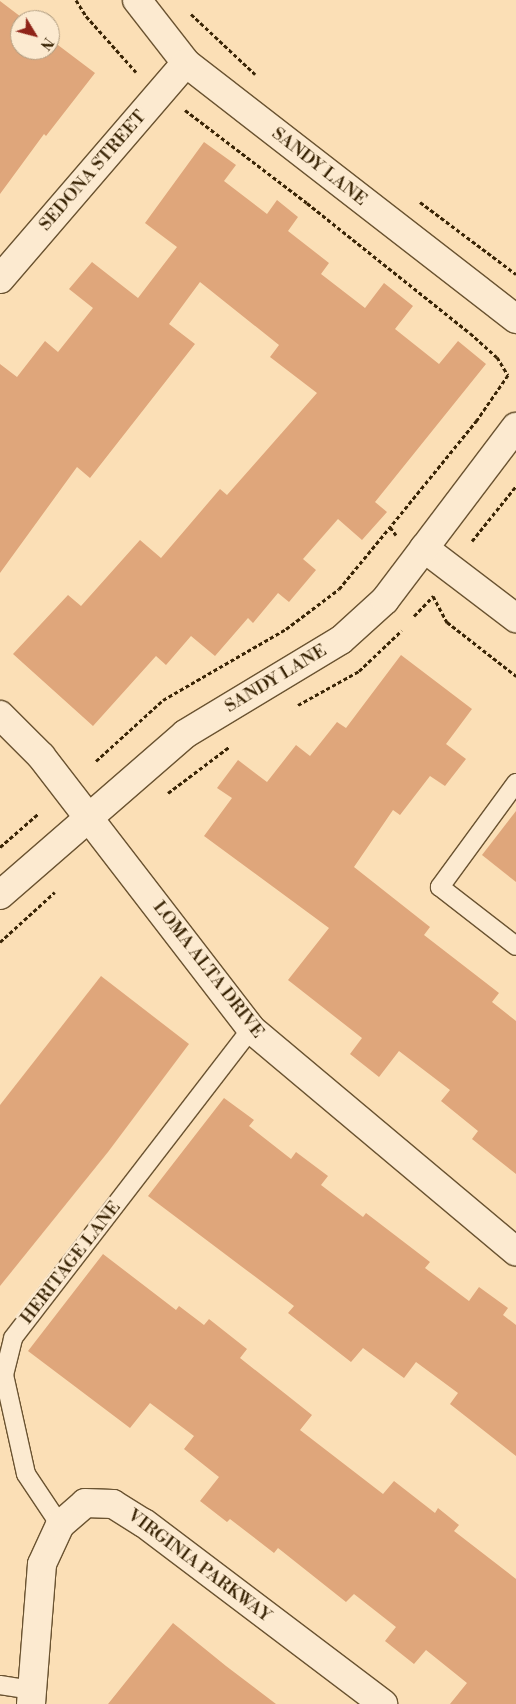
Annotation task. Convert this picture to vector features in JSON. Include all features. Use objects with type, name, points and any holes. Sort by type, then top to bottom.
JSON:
[{"type":"street","name":"SANDY LANE","points":[[136,0],[186,63],[516,319]]},
{"type":"street","name":"SEDONA STREET","points":[[0,278],[186,63]]},
{"type":"street","name":"SANDY LANE","points":[[0,895],[185,734],[341,640],[385,600],[516,427]]},
{"type":"street","points":[[419,555],[516,618]]},
{"type":"street","name":"LOMA ALTA DRIVE","points":[[0,715],[41,756],[251,1029],[516,1251]]},
{"type":"street","name":"VIRGINIA PARKWAY","points":[[32,1697],[42,1564],[60,1525],[85,1503],[113,1504],[144,1523],[383,1704]]},
{"type":"lane","points":[[516,783],[440,887],[516,946]]},
{"type":"lane","name":"HERITAGE LANE","points":[[60,1525],[26,1474],[4,1375],[13,1338],[251,1029]]},
{"type":"lane","points":[[0,1686],[32,1697]]},
{"type":"path","points":[[76,0],[86,16],[128,65],[160,93],[307,203],[470,333],[497,357],[508,375],[477,420],[340,588],[286,629],[163,700],[96,761]]},
{"type":"path","points":[[188,11],[236,59],[260,78]]},
{"type":"path","points":[[413,197],[516,274]]},
{"type":"path","points":[[472,542],[516,486]]},
{"type":"path","points":[[390,527],[419,555],[448,622],[516,676]]},
{"type":"path","points":[[0,847],[38,814]]},
{"type":"path","points":[[0,942],[56,891]]},
{"type":"building","points":[[0,1],[12,10],[10,10],[10,60],[60,60],[60,47],[95,73],[46,136],[44,134],[0,194]]},
{"type":"building","points":[[204,142],[236,165],[224,181],[267,214],[277,200],[298,217],[288,231],[329,263],[321,274],[365,308],[384,283],[413,306],[395,329],[439,364],[458,341],[486,364],[375,502],[387,512],[362,540],[338,519],[303,559],[316,570],[289,602],[278,593],[253,623],[248,618],[215,656],[191,636],[166,665],[156,656],[93,726],[13,654],[68,595],[81,606],[140,540],[161,558],[220,489],[227,495],[317,393],[270,357],[279,345],[200,282],[169,324],[195,344],[90,478],[77,467],[0,573],[0,364],[17,377],[45,341],[58,352],[93,308],[69,289],[92,262],[138,298],[177,247],[145,223]]},
{"type":"building","points":[[401,655],[472,709],[446,744],[466,759],[445,786],[430,776],[400,815],[393,810],[354,867],[430,927],[424,935],[499,993],[492,1002],[516,1021],[516,1174],[472,1139],[478,1131],[441,1101],[450,1090],[399,1051],[379,1077],[350,1054],[362,1038],[288,980],[329,928],[204,836],[232,798],[217,788],[238,760],[267,782],[296,745],[310,756],[337,722],[346,728]]},
{"type":"building","points":[[516,811],[516,882],[482,855]]},
{"type":"building","points":[[101,976],[189,1044],[108,1152],[0,1286],[0,1105]]},
{"type":"building","points":[[224,1098],[254,1120],[249,1126],[291,1159],[296,1152],[328,1176],[321,1185],[363,1217],[366,1213],[430,1262],[425,1268],[469,1301],[479,1287],[508,1308],[503,1315],[516,1325],[516,1456],[450,1404],[458,1393],[416,1362],[404,1378],[363,1348],[351,1362],[288,1313],[294,1306],[148,1196]]},
{"type":"building","points":[[103,1254],[176,1310],[179,1306],[204,1325],[209,1319],[247,1349],[240,1358],[312,1415],[300,1430],[383,1494],[394,1481],[435,1513],[438,1508],[459,1525],[454,1531],[516,1579],[516,1704],[450,1704],[467,1683],[426,1650],[414,1664],[385,1641],[396,1627],[354,1594],[346,1602],[278,1548],[274,1553],[230,1519],[227,1522],[200,1501],[219,1477],[184,1449],[194,1436],[150,1403],[130,1428],[28,1351]]},
{"type":"building","points":[[173,1623],[226,1666],[276,1704],[108,1704]]}]
